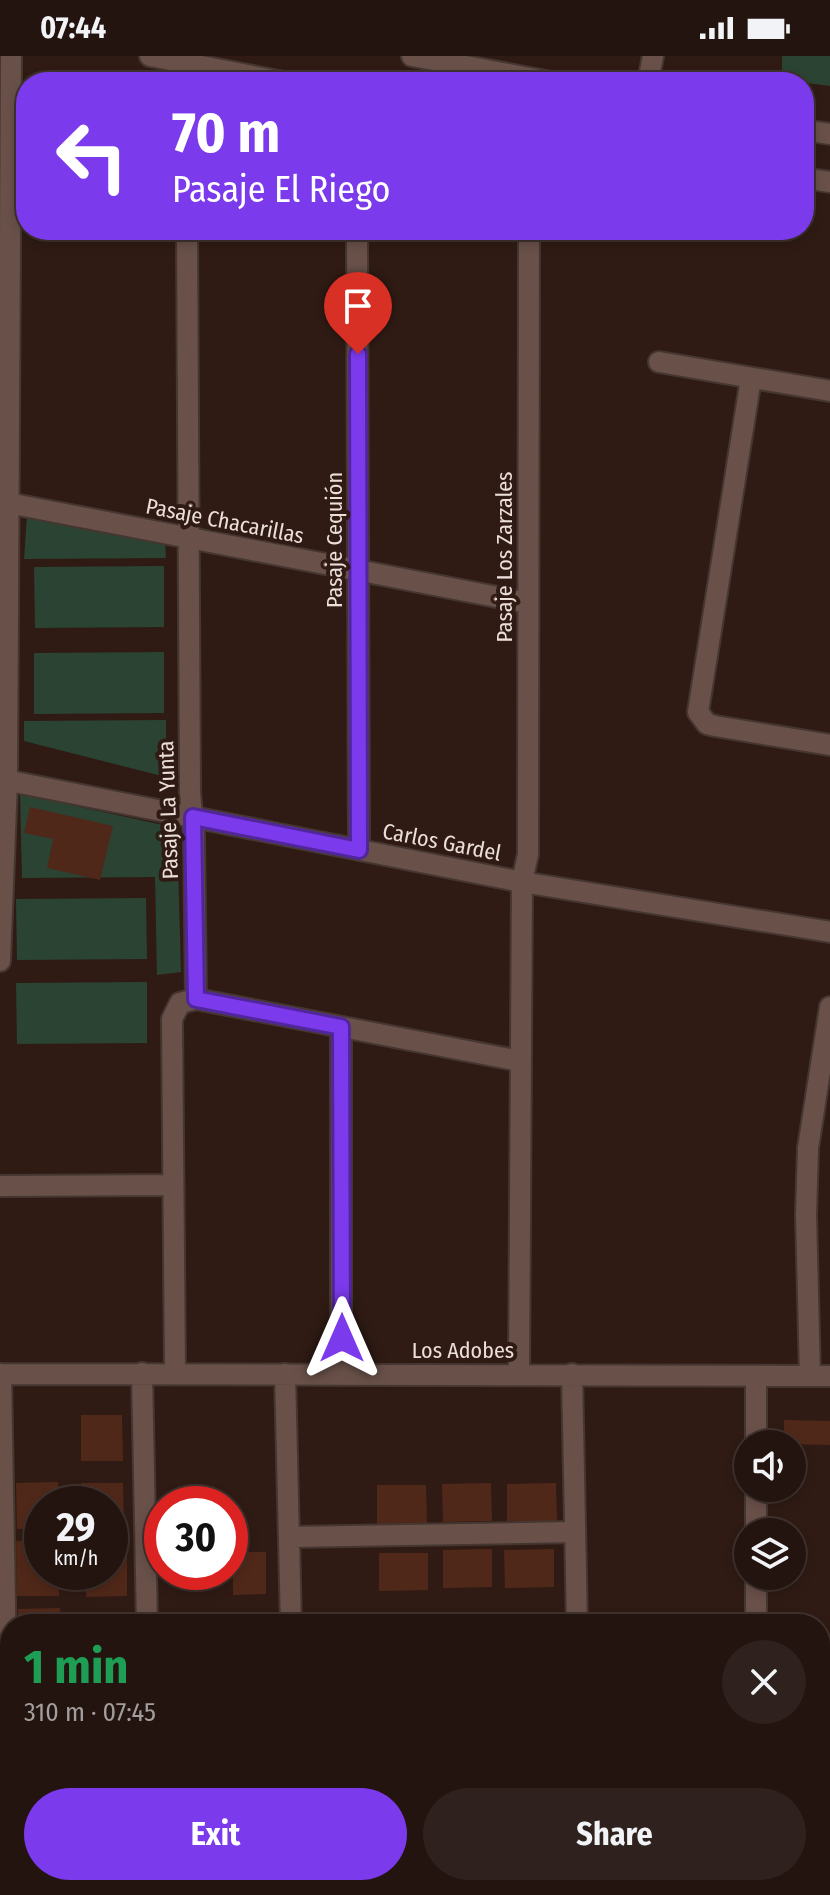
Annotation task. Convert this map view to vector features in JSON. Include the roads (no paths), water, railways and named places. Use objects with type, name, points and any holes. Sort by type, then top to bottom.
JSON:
[{"type":"street","points":[[1,961],[4,601],[8,503],[4,426],[5,253],[11,56]]},
{"type":"street","points":[[150,56],[184,72]]},
{"type":"street","points":[[412,56],[498,72]]},
{"type":"street","name":"Pasaje La Yunta","points":[[187,240],[190,793],[196,999]]},
{"type":"street","name":"Pasaje Cequión","points":[[357,240],[359,850]]},
{"type":"street","name":"Pasaje Los Zarzales","points":[[519,1374],[522,882],[528,854],[529,240]]},
{"type":"street","points":[[659,362],[830,391]]},
{"type":"street","points":[[751,378],[697,704],[701,719],[715,726],[830,745]]},
{"type":"street","name":"Pasaje Chacarillas","points":[[8,503],[528,603]]},
{"type":"street","name":"Carlos Gardel","points":[[3,780],[522,882],[830,932]]},
{"type":"street","points":[[175,1373],[172,1019],[180,1003],[196,999],[520,1061]]},
{"type":"street","points":[[820,1376],[806,1215],[808,1148],[830,1007]]},
{"type":"street","points":[[341,1027],[341,1373]]},
{"type":"street","points":[[0,1186],[173,1185]]},
{"type":"street","points":[[142,1373],[147,1614]]},
{"type":"street","points":[[0,1374],[3,1614]]},
{"type":"street","name":"Los Adobes","points":[[0,1374],[820,1376]]},
{"type":"street","points":[[285,1374],[291,1614]]},
{"type":"street","points":[[572,1374],[577,1614]]},
{"type":"street","points":[[756,1376],[756,1430]]},
{"type":"street","points":[[289,1537],[575,1532]]},
{"type":"street","points":[[756,1590],[756,1614]]}]
